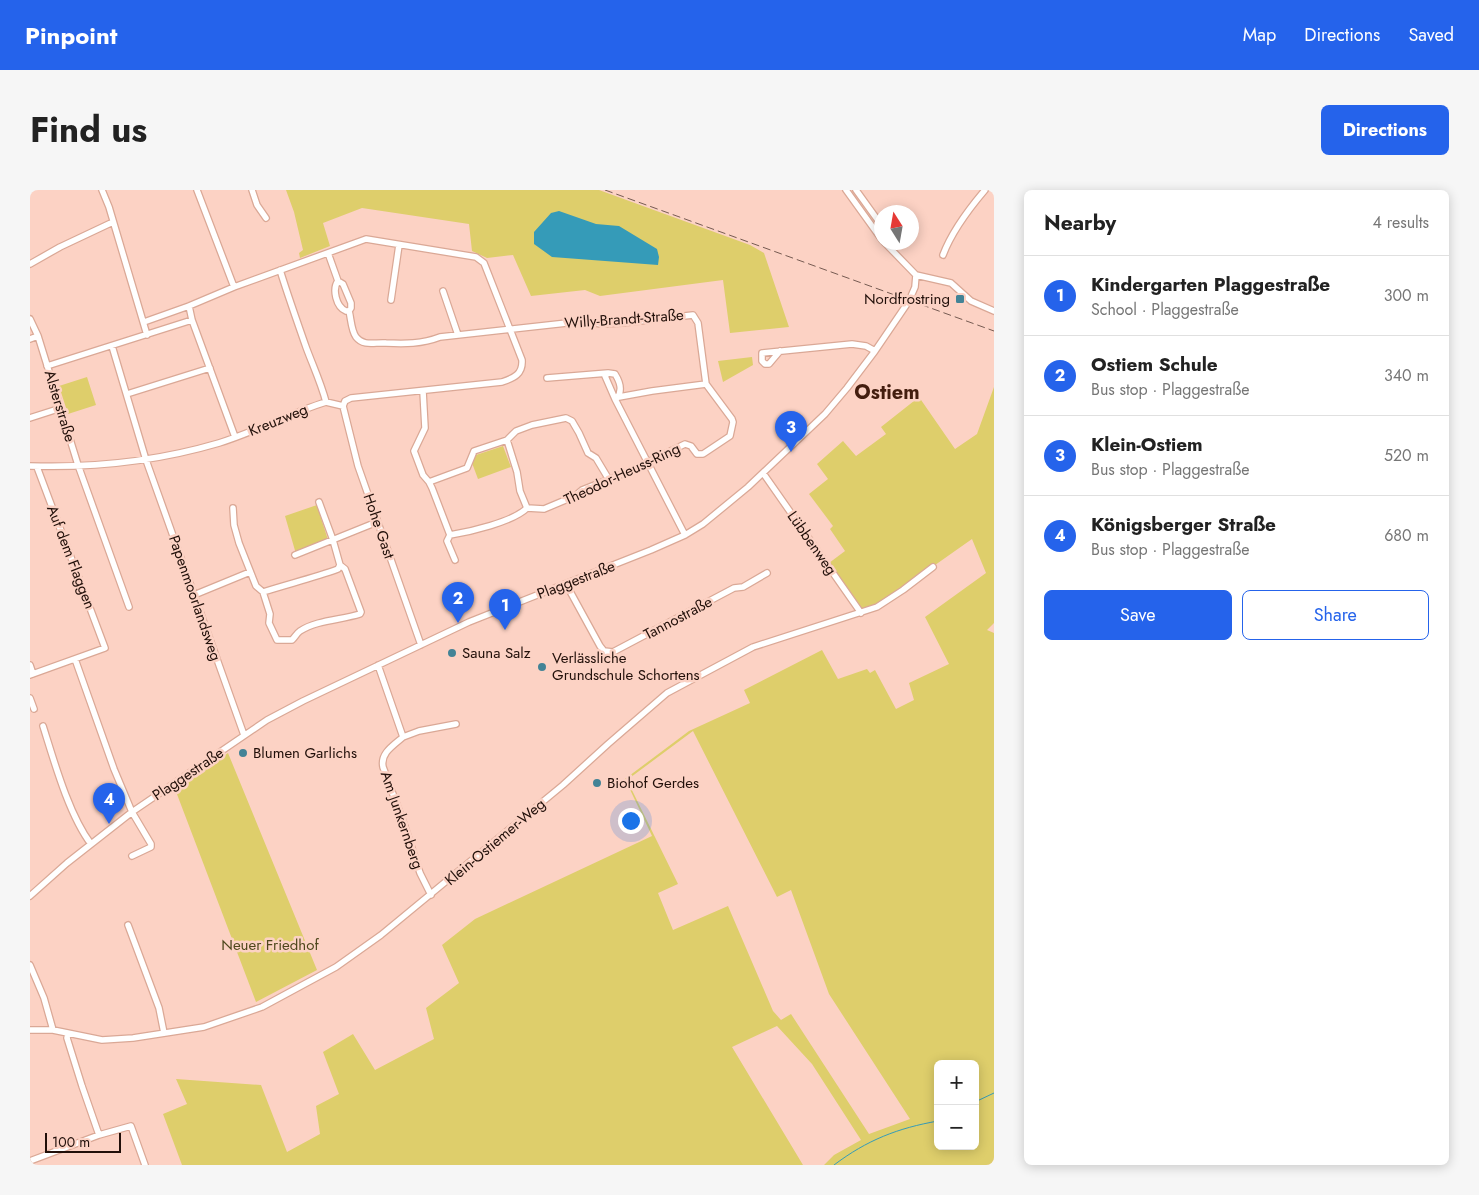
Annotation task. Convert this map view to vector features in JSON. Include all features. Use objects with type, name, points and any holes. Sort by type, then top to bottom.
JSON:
[{"type":"street","points":[[102,190],[114,222],[147,335]]},
{"type":"street","points":[[197,190],[234,287]]},
{"type":"street","points":[[252,190],[257,205],[266,218]]},
{"type":"street","points":[[846,190],[874,230]]},
{"type":"street","points":[[856,190],[874,215]]},
{"type":"street","points":[[943,255],[949,239],[971,206],[985,190]]},
{"type":"street","points":[[30,264],[60,247],[114,222]]},
{"type":"street","points":[[144,322],[366,239],[476,257],[484,263],[522,360],[520,372],[513,378],[502,382],[351,398],[342,406]]},
{"type":"street","points":[[390,300],[399,245]]},
{"type":"street","points":[[892,250],[916,275],[951,284],[971,301],[994,311]]},
{"type":"street","points":[[328,253],[338,281],[335,290],[340,306],[342,309],[349,311]]},
{"type":"street","points":[[280,270],[312,362],[320,377],[326,402]]},
{"type":"street","name":"Plaggestraße","points":[[30,896],[60,869],[132,812],[244,735],[303,701],[492,612],[649,551],[685,535],[725,506],[825,414],[875,351],[909,300],[915,287],[916,275]]},
{"type":"street","name":"Willy-Brandt-Straße","points":[[338,281],[346,289],[351,303],[349,311],[356,337],[363,342],[405,344],[440,337],[585,321],[601,324],[622,323],[693,315],[698,322],[706,384]]},
{"type":"street","points":[[443,291],[458,335]]},
{"type":"street","points":[[189,306],[192,320],[235,437]]},
{"type":"street","name":"Alsterstraße","points":[[30,319],[38,336],[78,465],[129,607]]},
{"type":"street","points":[[47,366],[192,320]]},
{"type":"street","points":[[30,339],[38,336]]},
{"type":"street","points":[[780,351],[852,344],[866,346],[875,351]]},
{"type":"street","name":"Papenmoorlandsweg","points":[[112,346],[146,460],[244,735]]},
{"type":"street","points":[[127,394],[210,368]]},
{"type":"street","points":[[608,373],[605,376],[685,535]]},
{"type":"street","points":[[547,378],[615,374],[621,391],[617,398]]},
{"type":"street","points":[[617,398],[706,384]]},
{"type":"street","name":"Theodor-Heuss-Ring","points":[[450,535],[489,526],[521,514],[526,508],[544,509],[684,444],[688,444],[700,455],[730,436],[733,422],[732,418],[706,384]]},
{"type":"street","points":[[423,391],[425,428],[414,451],[423,475],[429,482],[450,535],[447,541],[455,560]]},
{"type":"street","name":"Kreuzweg","points":[[33,466],[146,460],[220,443],[326,402],[342,406]]},
{"type":"street","name":"Hohe Gast","points":[[342,406],[358,466],[421,645]]},
{"type":"street","points":[[30,418],[61,408]]},
{"type":"street","points":[[429,482],[468,468],[474,451],[507,440],[516,431],[532,425],[566,418],[572,421],[588,453],[596,458],[608,478]]},
{"type":"street","points":[[507,440],[526,508]]},
{"type":"street","name":"Auf dem Flaggen","points":[[33,466],[105,648],[75,659]]},
{"type":"street","name":"Lübbenweg","points":[[763,473],[861,613]]},
{"type":"street","points":[[232,508],[234,525],[250,572],[256,586],[263,592],[270,614],[269,623],[278,640],[292,640],[300,631],[324,622],[360,614],[361,608],[345,569],[340,565],[319,502]]},
{"type":"street","points":[[295,555],[377,522]]},
{"type":"street","points":[[263,592],[338,569],[340,565]]},
{"type":"street","name":"Klein-Ostiemer-Weg","points":[[30,1030],[53,1030],[102,1040],[134,1038],[204,1027],[262,1007],[347,959],[381,936],[563,785],[667,693],[753,647],[877,607],[933,567]]},
{"type":"street","points":[[194,595],[250,572]]},
{"type":"street","name":"Tannostraße","points":[[566,584],[600,646],[604,651],[613,652],[734,588],[744,587],[767,573]]},
{"type":"street","points":[[30,665],[32,674],[75,659],[114,769],[132,812],[142,827],[151,847],[132,856]]},
{"type":"street","points":[[378,665],[403,736],[456,724]]},
{"type":"street","points":[[30,698],[34,709]]},
{"type":"street","points":[[43,726],[57,770],[76,818],[91,844]]},
{"type":"street","name":"Am Junkernberg","points":[[403,736],[383,755],[382,761],[420,873],[431,895]]},
{"type":"street","points":[[128,925],[159,1008],[164,1033]]},
{"type":"street","points":[[30,964],[44,998],[53,1030]]},
{"type":"street","points":[[68,1033],[67,1038],[70,1048],[99,1135]]},
{"type":"street","points":[[30,1161],[99,1135],[131,1126],[144,1165]]},
{"type":"green space","points":[[286,190],[599,190],[750,245],[764,253],[789,327],[730,333],[723,280],[600,296],[585,290],[531,296],[513,255],[487,258],[472,251],[469,224],[362,208],[323,223],[330,246],[300,258],[299,253],[303,250],[294,212]]},
{"type":"green space","points":[[752,357],[753,365],[723,382],[718,361]]},
{"type":"green space","points":[[87,377],[96,405],[68,414],[59,386]]},
{"type":"green space","points":[[994,387],[994,623],[987,630],[994,633],[994,1165],[824,1165],[834,1155],[861,1140],[812,1064],[777,1026],[732,1047],[803,1165],[182,1165],[163,1114],[187,1104],[176,1079],[261,1085],[287,1152],[320,1134],[316,1106],[339,1094],[323,1052],[353,1034],[375,1070],[434,1039],[426,1008],[459,983],[442,945],[475,919],[652,836],[625,779],[689,731],[750,703],[744,690],[822,650],[838,679],[867,669],[870,673],[875,670],[896,709],[914,700],[909,683],[949,664],[925,617],[986,573],[972,539],[884,601],[862,610],[829,563],[845,551],[830,529],[833,526],[809,494],[828,479],[817,464],[843,441],[856,456],[886,434],[881,427],[919,397],[955,449],[977,434]],"holes":[[[693,731],[777,897],[791,890],[829,994],[910,1119],[869,1134],[791,1014],[781,1020],[773,1011],[728,906],[673,930],[658,893],[678,884],[627,780]]]},
{"type":"green space","points":[[503,446],[511,467],[478,479],[472,463],[476,455]]},
{"type":"green space","points":[[317,505],[328,540],[296,554],[285,516]]},
{"type":"green space","name":"Neuer Friedhof","points":[[228,753],[317,970],[256,1002],[175,789]]},
{"type":"water","points":[[559,211],[596,224],[619,226],[657,249],[658,265],[552,257],[534,244],[534,232],[551,213]]},
{"type":"waterway","points":[[979,1100],[994,1093]]},
{"type":"waterway","points":[[834,1165],[846,1156],[883,1136],[934,1122]]},
{"type":"railway","points":[[605,190],[994,331]]},
{"type":"place","name":"Nordfrostring","points":[[960,299]]},
{"type":"place","name":"Klein-Ostiem","points":[[791,452]]},
{"type":"place","name":"Ostiem Schule","points":[[458,623]]},
{"type":"place","name":"Kindergarten Plaggestraße","points":[[505,630]]},
{"type":"place","name":"Sauna Salz","points":[[452,653]]},
{"type":"place","name":"Verlässliche Grundschule Schortens","points":[[542,667]]},
{"type":"place","name":"Blumen Garlichs","points":[[243,753]]},
{"type":"place","name":"Biohof Gerdes","points":[[597,783]]},
{"type":"place","name":"Königsberger Straße","points":[[109,824]]},
{"type":"district","name":"Ostiem","points":[[887,392]]}]
